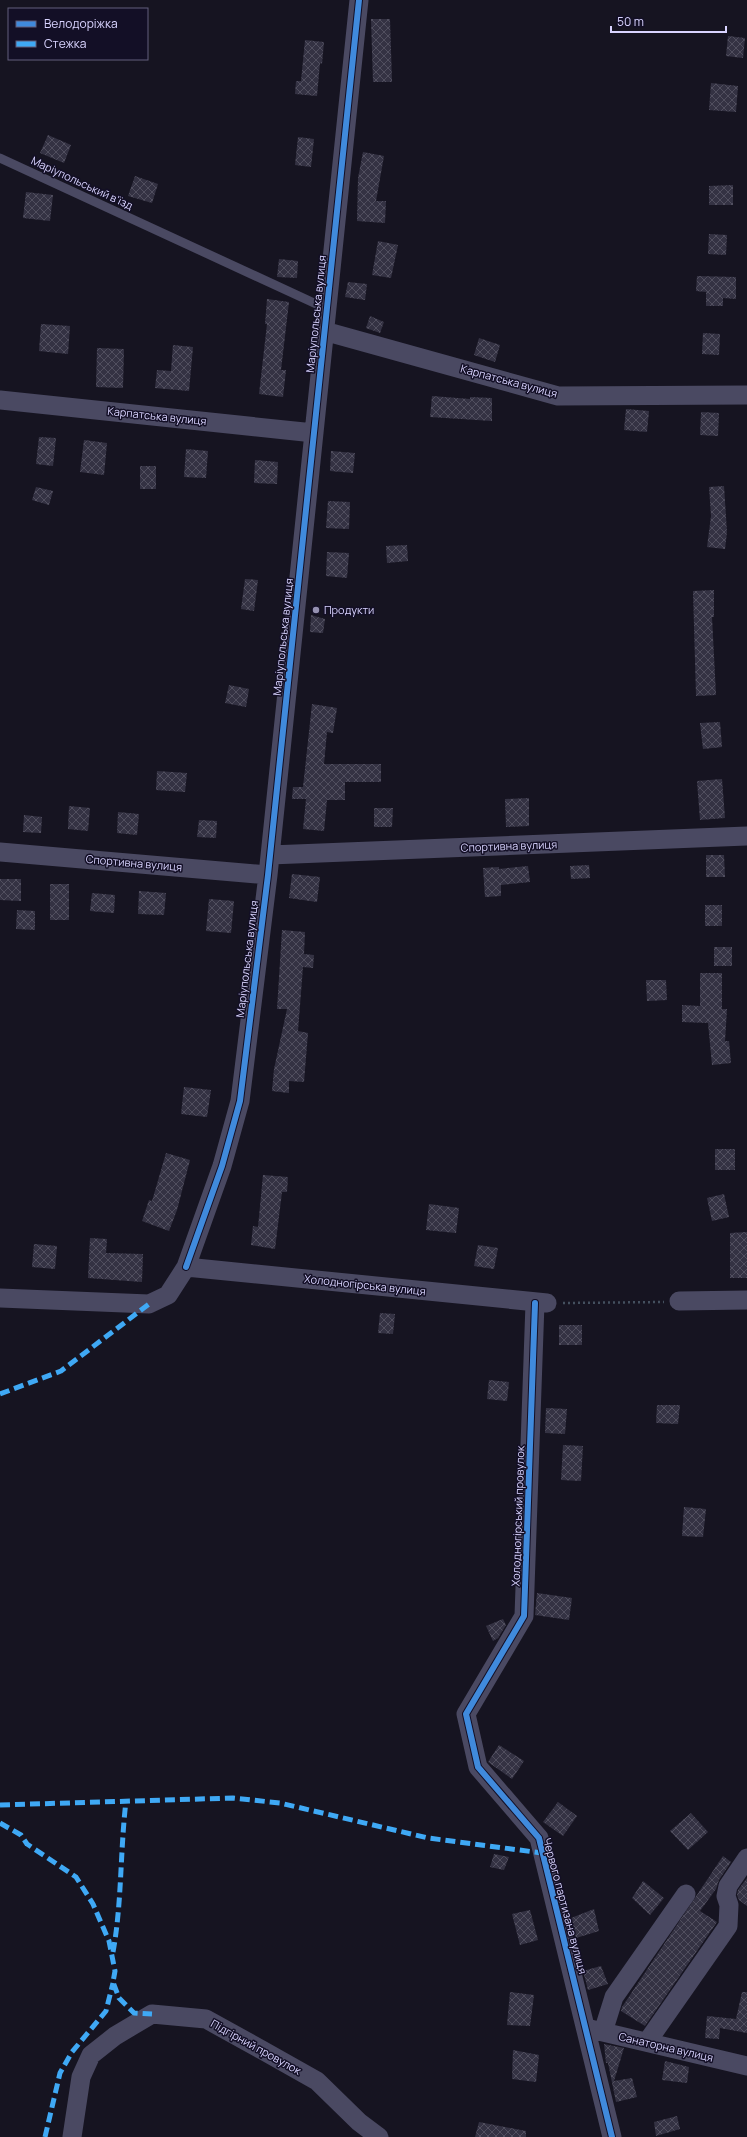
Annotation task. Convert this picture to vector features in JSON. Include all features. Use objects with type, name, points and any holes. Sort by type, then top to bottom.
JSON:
[{"type":"street","name":"Маріупольська вулиця","points":[[186,1267],[222,1166],[240,1101],[268,875],[359,0]]},
{"type":"street","name":"Карпатська вулиця","points":[[324,331],[558,396],[747,395]]},
{"type":"street","name":"Карпатська вулиця","points":[[0,400],[314,432]]},
{"type":"street","name":"Спортивна вулиця","points":[[270,855],[747,836]]},
{"type":"street","name":"Спортивна вулиця","points":[[0,852],[268,875]]},
{"type":"street","points":[[0,1298],[149,1304],[168,1295],[186,1267]]},
{"type":"street","name":"Холодногірська вулиця","points":[[186,1267],[541,1303]]},
{"type":"street","points":[[679,1301],[747,1300]]},
{"type":"street","name":"Холодногірський провулок","points":[[466,1714],[524,1616],[541,1303]]},
{"type":"street","name":"Червого партизана вулиця","points":[[466,1714],[478,1767],[539,1838],[595,2030],[612,2137]]},
{"type":"street","points":[[647,2042],[728,1926],[729,1905],[726,1896],[728,1886],[747,1858]]},
{"type":"street","points":[[595,2030],[614,1998],[686,1894]]},
{"type":"street","name":"Підгірний провулок","points":[[72,2137],[81,2078],[91,2055],[115,2036],[152,2014],[206,2019],[317,2081],[359,2122],[379,2137]]},
{"type":"street","name":"Санаторна вулиця","points":[[595,2030],[747,2066]]},
{"type":"lane","name":"Маріупольський в'їзд","points":[[0,158],[327,309]]},
{"type":"path","points":[[541,1303],[679,1301]]},
{"type":"building","points":[[371,19],[390,19],[392,82],[373,82]]},
{"type":"building","points":[[728,36],[745,38],[743,58],[726,56]]},
{"type":"building","points":[[305,40],[324,42],[322,64],[320,63],[317,96],[295,94],[296,81],[301,81]]},
{"type":"building","points":[[711,83],[738,86],[736,112],[709,110]]},
{"type":"building","points":[[48,135],[71,145],[64,163],[40,153]]},
{"type":"building","points":[[298,137],[314,139],[311,167],[295,165]]},
{"type":"building","points":[[363,152],[384,156],[376,201],[386,201],[385,223],[357,221],[358,178]]},
{"type":"building","points":[[135,176],[158,184],[152,203],[128,196]]},
{"type":"building","points":[[733,185],[733,205],[709,205],[709,186]]},
{"type":"building","points":[[26,192],[53,195],[50,221],[23,218]]},
{"type":"building","points":[[709,234],[727,235],[726,255],[708,254]]},
{"type":"building","points":[[378,241],[398,245],[391,278],[372,275]]},
{"type":"building","points":[[279,259],[298,261],[297,278],[277,277]]},
{"type":"building","points":[[697,276],[736,277],[736,299],[723,298],[723,306],[706,306],[706,292],[696,291]]},
{"type":"building","points":[[348,282],[367,284],[365,300],[345,297]]},
{"type":"building","points":[[267,299],[289,302],[281,370],[286,370],[283,397],[259,394],[267,324],[265,324]]},
{"type":"building","points":[[370,316],[384,322],[380,333],[366,328]]},
{"type":"building","points":[[41,324],[70,326],[68,354],[39,351]]},
{"type":"building","points":[[703,333],[720,334],[719,355],[702,354]]},
{"type":"building","points":[[479,338],[500,345],[495,362],[474,355]]},
{"type":"building","points":[[173,345],[193,347],[189,391],[155,388],[157,370],[171,371]]},
{"type":"building","points":[[97,348],[124,349],[123,388],[96,387]]},
{"type":"building","points":[[432,396],[470,399],[470,397],[492,398],[492,421],[430,417]]},
{"type":"building","points":[[626,409],[649,411],[647,432],[624,430]]},
{"type":"building","points":[[701,412],[719,413],[718,436],[700,435]]},
{"type":"building","points":[[39,437],[56,438],[53,466],[36,464]]},
{"type":"building","points":[[84,440],[107,443],[104,475],[80,472]]},
{"type":"building","points":[[186,449],[208,451],[206,478],[184,477]]},
{"type":"building","points":[[331,451],[355,453],[353,473],[330,471]]},
{"type":"building","points":[[255,460],[278,462],[277,484],[254,483]]},
{"type":"building","points":[[140,466],[156,466],[156,489],[140,489]]},
{"type":"building","points":[[724,486],[727,532],[725,549],[707,547],[711,516],[709,487]]},
{"type":"building","points":[[36,487],[53,491],[49,505],[32,500]]},
{"type":"building","points":[[328,501],[350,502],[349,529],[326,528]]},
{"type":"building","points":[[407,545],[408,561],[387,563],[386,546]]},
{"type":"building","points":[[327,552],[349,553],[347,578],[326,576]]},
{"type":"building","points":[[245,579],[258,580],[254,611],[241,609]]},
{"type":"building","points":[[714,590],[714,617],[712,617],[716,695],[696,696],[693,591]]},
{"type":"building","points":[[311,615],[325,619],[323,633],[310,632]]},
{"type":"building","points":[[229,685],[249,689],[246,707],[225,703]]},
{"type":"building","points":[[312,704],[337,708],[333,733],[327,732],[324,764],[381,764],[381,782],[345,782],[345,800],[327,800],[324,831],[303,829],[306,799],[292,799],[293,787],[303,787]]},
{"type":"building","points":[[720,722],[722,747],[703,749],[700,723]]},
{"type":"building","points":[[157,771],[187,773],[185,792],[156,790]]},
{"type":"building","points":[[722,779],[725,818],[700,820],[697,781]]},
{"type":"building","points":[[529,798],[529,826],[506,827],[505,799]]},
{"type":"building","points":[[69,806],[90,808],[88,831],[68,829]]},
{"type":"building","points":[[374,808],[393,808],[392,827],[374,827]]},
{"type":"building","points":[[118,812],[139,814],[137,835],[117,833]]},
{"type":"building","points":[[24,815],[42,817],[41,833],[23,832]]},
{"type":"building","points":[[199,820],[217,821],[216,838],[197,837]]},
{"type":"building","points":[[706,855],[724,855],[725,877],[706,877]]},
{"type":"building","points":[[589,865],[590,878],[571,879],[570,866]]},
{"type":"building","points":[[528,866],[530,882],[501,885],[501,896],[485,897],[483,868],[499,867],[499,869]]},
{"type":"building","points":[[292,874],[320,877],[317,902],[289,898]]},
{"type":"building","points":[[0,879],[21,879],[21,901],[0,900]]},
{"type":"building","points":[[50,884],[69,884],[69,920],[50,920]]},
{"type":"building","points":[[139,891],[166,893],[164,915],[138,914]]},
{"type":"building","points":[[92,893],[115,895],[114,913],[90,911]]},
{"type":"building","points":[[209,899],[234,901],[231,933],[206,931]]},
{"type":"building","points":[[705,905],[722,905],[722,926],[705,926]]},
{"type":"building","points":[[17,910],[35,911],[35,930],[16,929]]},
{"type":"building","points":[[282,930],[305,932],[304,954],[314,955],[313,968],[303,967],[298,1031],[308,1033],[304,1082],[289,1081],[289,1093],[272,1091],[274,1069],[287,1009],[277,1009]]},
{"type":"building","points":[[714,947],[732,947],[732,966],[714,966]]},
{"type":"building","points":[[700,973],[722,973],[722,1009],[727,1009],[725,1041],[729,1041],[731,1063],[712,1065],[708,1023],[682,1022],[682,1005],[700,1006]]},
{"type":"building","points":[[646,980],[666,980],[667,1000],[647,1001]]},
{"type":"building","points":[[184,1087],[211,1090],[207,1117],[181,1114]]},
{"type":"building","points":[[715,1149],[735,1149],[735,1170],[715,1170]]},
{"type":"building","points":[[166,1153],[190,1160],[177,1210],[169,1231],[142,1221],[149,1200],[152,1201]]},
{"type":"building","points":[[263,1175],[288,1177],[287,1192],[282,1192],[275,1249],[251,1245],[253,1226],[258,1227]]},
{"type":"building","points":[[724,1194],[729,1217],[712,1221],[707,1198]]},
{"type":"building","points":[[429,1204],[459,1208],[456,1233],[426,1230]]},
{"type":"building","points":[[747,1232],[747,1278],[730,1278],[730,1233]]},
{"type":"building","points":[[90,1238],[107,1239],[106,1253],[143,1254],[142,1282],[88,1278]]},
{"type":"building","points":[[34,1244],[57,1246],[55,1269],[32,1267]]},
{"type":"building","points":[[478,1245],[498,1248],[494,1269],[474,1266]]},
{"type":"building","points":[[380,1313],[395,1314],[393,1334],[378,1333]]},
{"type":"building","points":[[559,1325],[582,1325],[582,1345],[559,1345]]},
{"type":"building","points":[[489,1380],[509,1382],[507,1401],[487,1399]]},
{"type":"building","points":[[657,1405],[680,1405],[678,1424],[656,1423]]},
{"type":"building","points":[[546,1408],[567,1409],[565,1434],[545,1433]]},
{"type":"building","points":[[563,1445],[583,1446],[581,1481],[561,1480]]},
{"type":"building","points":[[684,1507],[706,1509],[703,1537],[682,1536]]},
{"type":"building","points":[[537,1593],[572,1598],[569,1620],[535,1615]]},
{"type":"building","points":[[503,1619],[506,1625],[498,1638],[493,1641],[486,1626]]},
{"type":"building","points":[[499,1745],[524,1761],[512,1779],[488,1762]]},
{"type":"building","points":[[558,1802],[577,1816],[563,1836],[543,1822]]},
{"type":"building","points":[[691,1813],[708,1832],[688,1850],[670,1831]]},
{"type":"building","points":[[494,1854],[509,1857],[504,1870],[490,1867]]},
{"type":"building","points":[[723,1856],[731,1862],[719,1880],[716,1889],[700,1911],[717,1922],[645,2026],[621,2011],[622,2007]]},
{"type":"building","points":[[747,1878],[747,1906],[739,1900],[737,1895],[738,1890]]},
{"type":"building","points":[[643,1881],[664,1898],[650,1915],[632,1898]]},
{"type":"building","points":[[594,1909],[599,1931],[576,1938],[571,1918]]},
{"type":"building","points":[[530,1910],[538,1940],[520,1945],[512,1914]]},
{"type":"building","points":[[601,1966],[608,1984],[588,1990],[583,1971]]},
{"type":"building","points":[[510,1992],[534,1995],[530,2026],[507,2025]]},
{"type":"building","points":[[742,1992],[747,1992],[747,2033],[720,2028],[719,2039],[705,2038],[707,2016],[736,2019]]},
{"type":"building","points":[[604,2044],[624,2048],[614,2081],[632,2078],[637,2097],[616,2102],[608,2063],[606,2063]]},
{"type":"building","points":[[513,2050],[539,2055],[536,2082],[512,2079]]},
{"type":"building","points":[[665,2061],[689,2067],[687,2083],[662,2080]]},
{"type":"building","points":[[677,2116],[680,2129],[656,2136],[654,2122]]},
{"type":"building","points":[[479,2122],[526,2131],[526,2137],[475,2137]]},
{"type":"marked path","points":[[0,1394],[61,1371],[149,1304]]},
{"type":"marked path","points":[[0,1805],[233,1798],[280,1803],[428,1838],[542,1853]]},
{"type":"marked path","points":[[113,1952],[118,1915],[126,1801]]},
{"type":"marked path","points":[[0,1823],[21,1835],[27,1844],[76,1877],[93,1904],[109,1941],[115,1971],[113,1982],[119,1998],[134,2013],[152,2014]]},
{"type":"marked path","points":[[45,2137],[60,2073],[72,2052],[106,2011],[113,1983]]},
{"type":"cycle path","points":[[186,1267],[222,1166],[240,1101],[268,875],[359,0]]},
{"type":"cycle path","points":[[535,1303],[524,1616],[466,1714],[478,1767],[539,1838],[612,2137]]},
{"type":"place","name":"Продукти","points":[[316,610]]}]
